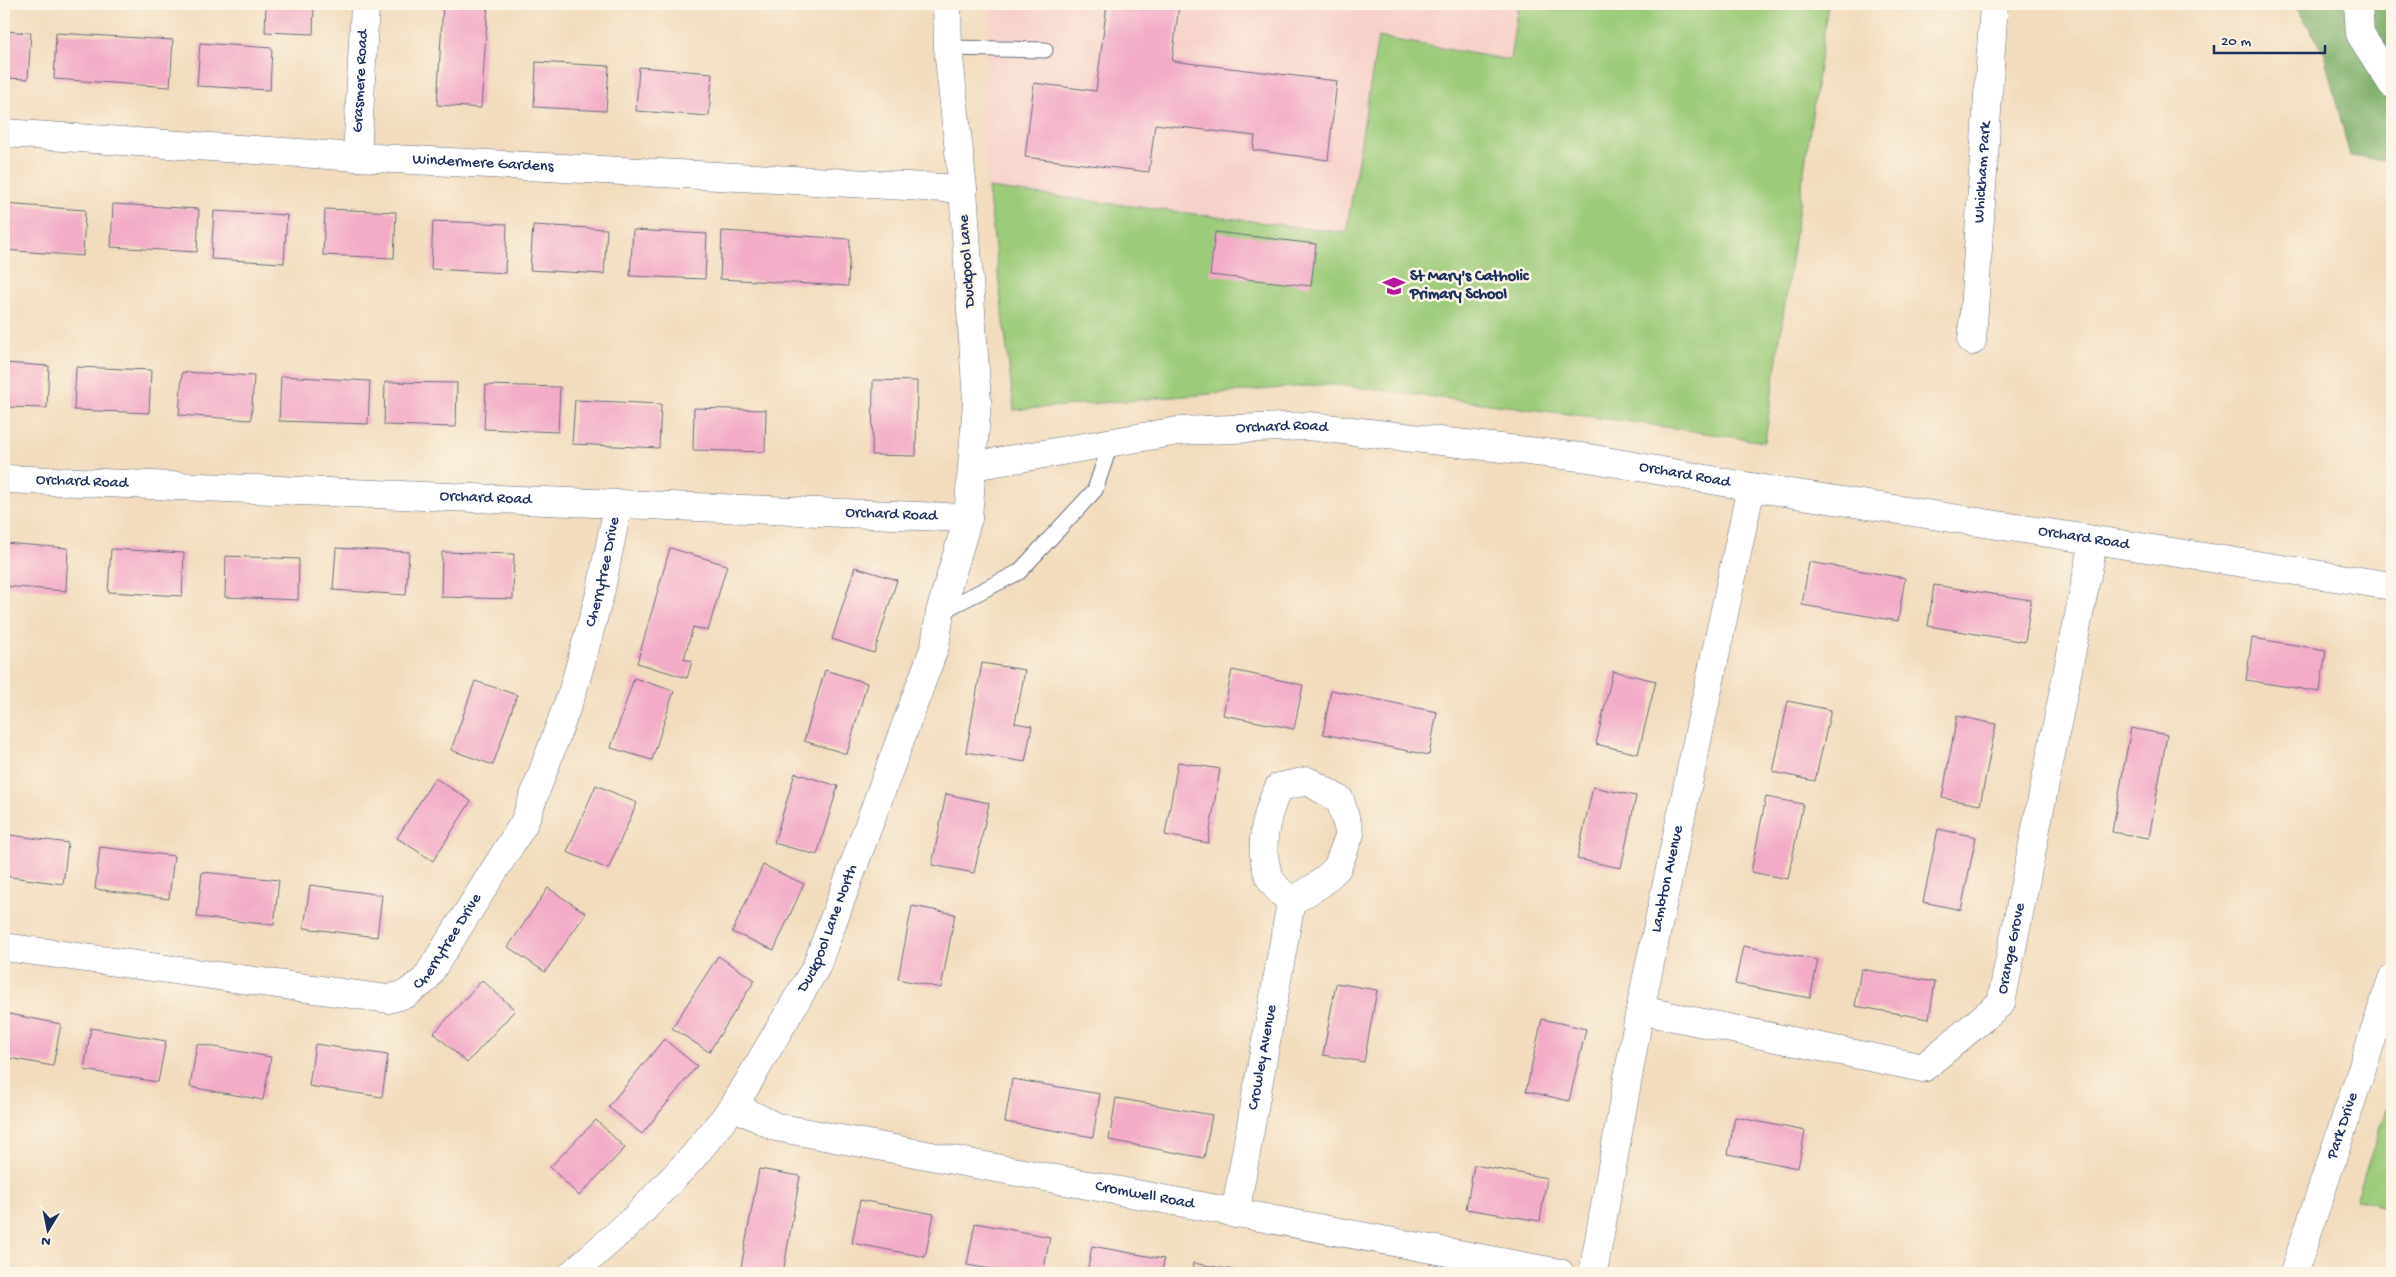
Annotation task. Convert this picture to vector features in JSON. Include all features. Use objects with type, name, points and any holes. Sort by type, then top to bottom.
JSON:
[{"type":"street","name":"Grasmere Road","points":[[357,158],[365,4]]},
{"type":"street","name":"Duckpool Lane","points":[[947,4],[948,48],[963,189],[977,402],[968,518]]},
{"type":"street","name":"Whickham Park","points":[[1972,341],[1994,4]]},
{"type":"street","points":[[2358,4],[2360,34],[2392,84]]},
{"type":"street","name":"Windermere Gardens","points":[[4,133],[357,158],[963,189]]},
{"type":"street","name":"Orchard Road","points":[[973,466],[1178,431],[1308,426],[1589,458],[1750,486],[2392,586]]},
{"type":"street","name":"Orchard Road","points":[[4,479],[968,518]]},
{"type":"street","name":"Lambton Avenue","points":[[1593,1273],[1640,1010],[1750,486]]},
{"type":"street","name":"Cherrytree Drive","points":[[4,947],[388,999],[406,994],[425,980],[524,823],[572,690],[600,594],[618,505]]},
{"type":"street","name":"Duckpool Lane North","points":[[573,1273],[635,1218],[693,1157],[734,1106],[816,967],[935,646],[940,612],[968,518]]},
{"type":"street","name":"Orange Grove","points":[[1640,1010],[1923,1068],[2001,1003],[2094,540]]},
{"type":"street","name":"Crowley Avenue","points":[[1235,1214],[1291,902]]},
{"type":"street","name":"Park Drive","points":[[2294,1273],[2392,979]]},
{"type":"street","name":"Cromwell Road","points":[[734,1106],[776,1127],[1560,1273]]},
{"type":"lane","points":[[948,48],[1046,50]]},
{"type":"lane","points":[[940,612],[1019,572],[1095,490],[1111,442]]},
{"type":"shaded area","name":"St Mary's Catholic Primary School","points":[[991,4],[1828,4],[1765,442],[1632,422],[1331,384],[1014,410],[980,116]]},
{"type":"green space","name":"St Mary's Catholic Primary School","points":[[1518,4],[1828,4],[1765,442],[1632,422],[1331,384],[1014,410],[988,188],[1346,233],[1378,37],[1510,60]]},
{"type":"green space","points":[[2294,4],[2392,4],[2392,161],[2350,156],[2323,50]]},
{"type":"green space","points":[[2392,1092],[2392,1209],[2356,1199]]},
{"type":"building","points":[[266,4],[314,4],[313,34],[265,32]]},
{"type":"building","points":[[443,4],[488,4],[481,108],[437,105]]},
{"type":"building","points":[[1107,4],[1179,4],[1172,61],[1337,81],[1328,160],[1253,150],[1255,136],[1155,124],[1149,172],[1025,157],[1034,83],[1096,91]]},
{"type":"building","points":[[4,31],[31,33],[28,79],[4,78]]},
{"type":"building","points":[[56,33],[173,40],[170,87],[54,79]]},
{"type":"building","points":[[200,43],[272,48],[270,90],[197,86]]},
{"type":"building","points":[[536,62],[609,66],[606,111],[534,107]]},
{"type":"building","points":[[639,67],[712,73],[709,116],[636,111]]},
{"type":"building","points":[[4,204],[85,210],[83,256],[4,250]]},
{"type":"building","points":[[113,204],[199,209],[197,252],[111,247]]},
{"type":"building","points":[[325,209],[396,212],[394,258],[323,255]]},
{"type":"building","points":[[214,211],[287,215],[284,263],[211,259]]},
{"type":"building","points":[[433,221],[507,224],[505,273],[431,269]]},
{"type":"building","points":[[533,225],[607,229],[604,274],[530,270]]},
{"type":"building","points":[[633,230],[707,234],[705,279],[630,276]]},
{"type":"building","points":[[722,231],[850,239],[848,286],[720,279]]},
{"type":"building","points":[[1215,232],[1316,244],[1311,286],[1210,275]]},
{"type":"building","points":[[4,363],[49,366],[47,408],[4,407]]},
{"type":"building","points":[[76,367],[151,370],[149,413],[74,410]]},
{"type":"building","points":[[182,372],[254,376],[251,420],[179,415]]},
{"type":"building","points":[[281,376],[370,381],[368,424],[279,421]]},
{"type":"building","points":[[873,380],[917,381],[916,456],[872,455]]},
{"type":"building","points":[[385,382],[457,383],[456,427],[384,425]]},
{"type":"building","points":[[486,385],[560,387],[558,432],[484,429]]},
{"type":"building","points":[[575,400],[661,404],[659,448],[572,444]]},
{"type":"building","points":[[694,408],[766,410],[765,452],[693,450]]},
{"type":"building","points":[[4,543],[68,548],[66,591],[4,586]]},
{"type":"building","points":[[336,548],[409,552],[406,595],[333,590]]},
{"type":"building","points":[[670,548],[727,565],[708,631],[693,627],[684,659],[692,661],[687,678],[637,663]]},
{"type":"building","points":[[111,549],[184,553],[182,596],[108,592]]},
{"type":"building","points":[[442,552],[514,554],[513,599],[441,597]]},
{"type":"building","points":[[226,556],[299,559],[298,600],[225,597]]},
{"type":"building","points":[[1809,562],[1905,578],[1898,621],[1802,605]]},
{"type":"building","points":[[855,567],[897,580],[874,653],[832,639]]},
{"type":"building","points":[[1934,585],[2031,600],[2025,642],[1928,626]]},
{"type":"building","points":[[2252,638],[2326,650],[2320,692],[2246,680]]},
{"type":"building","points":[[982,663],[1025,670],[1015,723],[1032,726],[1025,762],[966,752]]},
{"type":"building","points":[[825,670],[867,683],[847,754],[804,741]]},
{"type":"building","points":[[1232,670],[1303,685],[1294,729],[1223,715]]},
{"type":"building","points":[[1613,671],[1656,681],[1638,754],[1596,744]]},
{"type":"building","points":[[634,678],[674,691],[652,760],[611,748]]},
{"type":"building","points":[[475,681],[517,695],[493,765],[451,750]]},
{"type":"building","points":[[1331,690],[1437,712],[1429,755],[1323,734]]},
{"type":"building","points":[[1788,701],[1831,710],[1815,781],[1773,772]]},
{"type":"building","points":[[1957,716],[1996,724],[1980,805],[1942,798]]},
{"type":"building","points":[[2131,728],[2167,735],[2149,838],[2112,832]]},
{"type":"building","points":[[1178,762],[1220,769],[1208,843],[1165,835]]},
{"type":"building","points":[[795,773],[838,786],[817,855],[774,843]]},
{"type":"building","points":[[435,778],[471,801],[433,861],[397,838]]},
{"type":"building","points":[[596,785],[637,803],[608,869],[567,852]]},
{"type":"building","points":[[1593,787],[1636,796],[1621,868],[1577,859]]},
{"type":"building","points":[[946,794],[989,803],[974,873],[932,865]]},
{"type":"building","points":[[1766,797],[1803,804],[1788,879],[1751,872]]},
{"type":"building","points":[[1938,829],[1976,837],[1961,910],[1923,902]]},
{"type":"building","points":[[4,834],[68,843],[63,884],[4,876]]},
{"type":"building","points":[[100,847],[174,856],[169,899],[95,889]]},
{"type":"building","points":[[763,865],[804,884],[774,950],[732,932]]},
{"type":"building","points":[[202,872],[279,880],[274,925],[197,917]]},
{"type":"building","points":[[310,885],[382,895],[377,937],[304,928]]},
{"type":"building","points":[[548,888],[586,913],[545,972],[508,947]]},
{"type":"building","points":[[912,906],[955,914],[941,988],[898,979]]},
{"type":"building","points":[[1743,946],[1818,960],[1810,998],[1735,984]]},
{"type":"building","points":[[718,956],[755,980],[709,1052],[672,1028]]},
{"type":"building","points":[[1861,969],[1935,982],[1929,1019],[1855,1006]]},
{"type":"building","points":[[482,980],[515,1010],[467,1063],[434,1033]]},
{"type":"building","points":[[1336,983],[1377,990],[1364,1062],[1323,1055]]},
{"type":"building","points":[[4,1013],[61,1024],[53,1066],[4,1057]]},
{"type":"building","points":[[1542,1019],[1586,1029],[1569,1101],[1526,1091]]},
{"type":"building","points":[[91,1028],[166,1041],[158,1082],[84,1070]]},
{"type":"building","points":[[664,1039],[697,1066],[642,1134],[608,1107]]},
{"type":"building","points":[[197,1044],[271,1057],[263,1100],[190,1087]]},
{"type":"building","points":[[315,1044],[388,1055],[382,1097],[309,1086]]},
{"type":"building","points":[[1012,1079],[1100,1094],[1093,1137],[1005,1122]]},
{"type":"building","points":[[1116,1098],[1212,1115],[1204,1158],[1109,1140]]},
{"type":"building","points":[[1735,1117],[1805,1131],[1798,1168],[1728,1154]]},
{"type":"building","points":[[596,1120],[625,1148],[579,1196],[550,1167]]},
{"type":"building","points":[[1474,1165],[1547,1178],[1540,1221],[1466,1209]]},
{"type":"building","points":[[759,1169],[800,1176],[783,1273],[740,1273]]},
{"type":"building","points":[[860,1200],[934,1214],[925,1257],[852,1243]]},
{"type":"building","points":[[975,1223],[1050,1237],[1043,1273],[1014,1273],[967,1265]]},
{"type":"building","points":[[1092,1246],[1164,1259],[1162,1273],[1087,1273]]},
{"type":"building","points":[[1193,1263],[1246,1272],[1246,1273],[1192,1273]]},
{"type":"place","name":"St Mary's Catholic Primary School","points":[[1394,286]]}]
